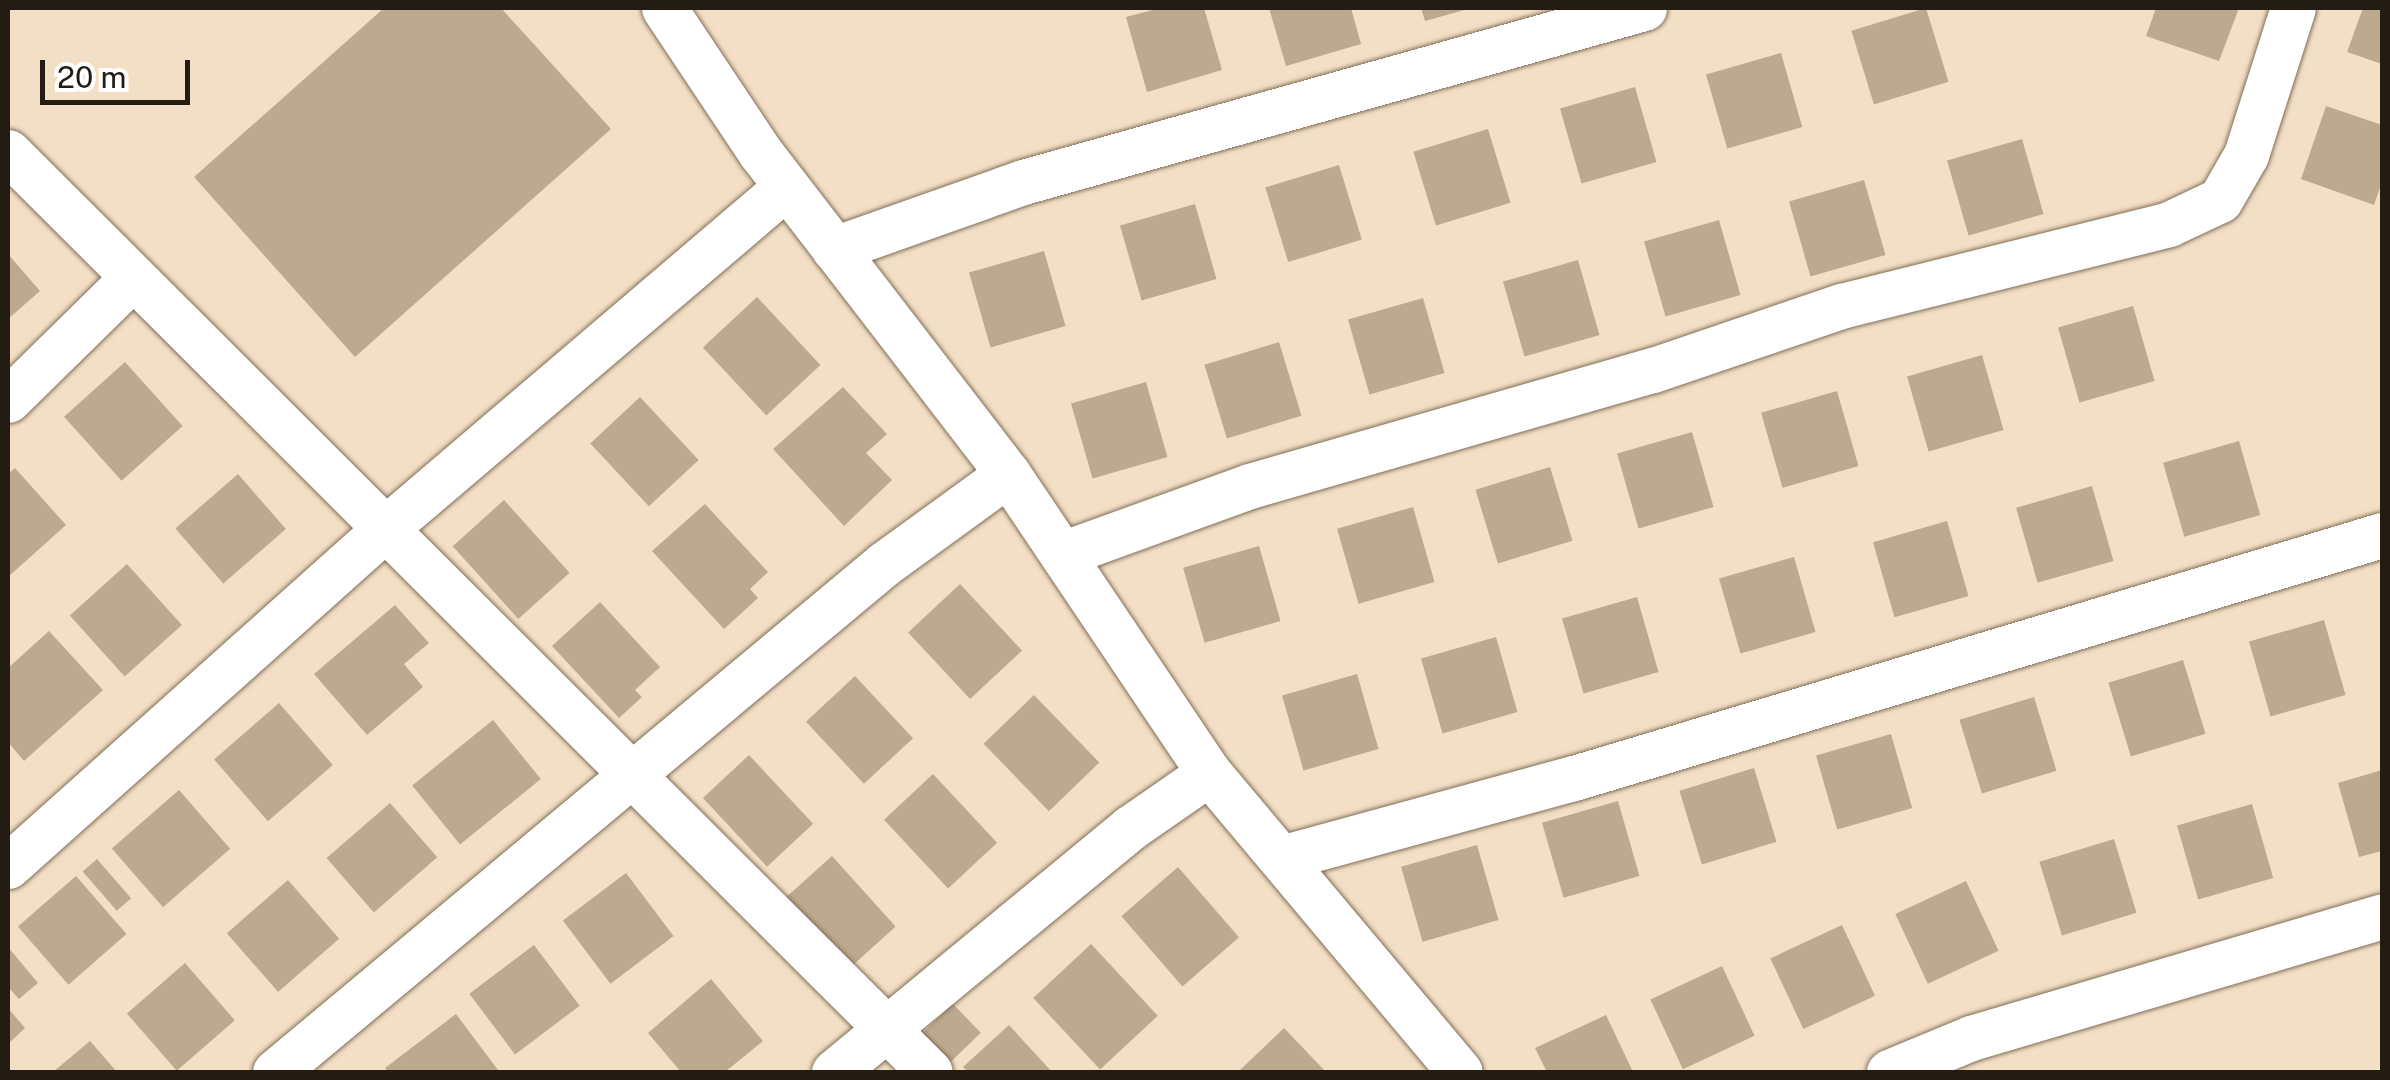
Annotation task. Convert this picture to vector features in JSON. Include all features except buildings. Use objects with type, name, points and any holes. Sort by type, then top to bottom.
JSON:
[{"type":"street","points":[[664,8],[786,187],[1008,474],[1210,773],[1460,1072]]},
{"type":"street","points":[[834,249],[1023,182],[1644,8]]},
{"type":"street","points":[[1062,554],[1250,486],[1653,370],[1841,306],[2170,224],[2220,200],[2246,155],[2293,8]]},
{"type":"street","points":[[8,152],[130,280],[386,528],[930,1072]]},
{"type":"street","points":[[8,866],[386,528],[786,187]]},
{"type":"street","points":[[8,400],[130,280]]},
{"type":"street","points":[[275,1072],[634,777],[884,564],[1008,474]]},
{"type":"street","points":[[1280,858],[1574,778],[2382,534]]},
{"type":"street","points":[[834,1072],[884,1026],[1130,828],[1210,773]]},
{"type":"street","points":[[1889,1072],[1971,1038],[2382,916]]}]
